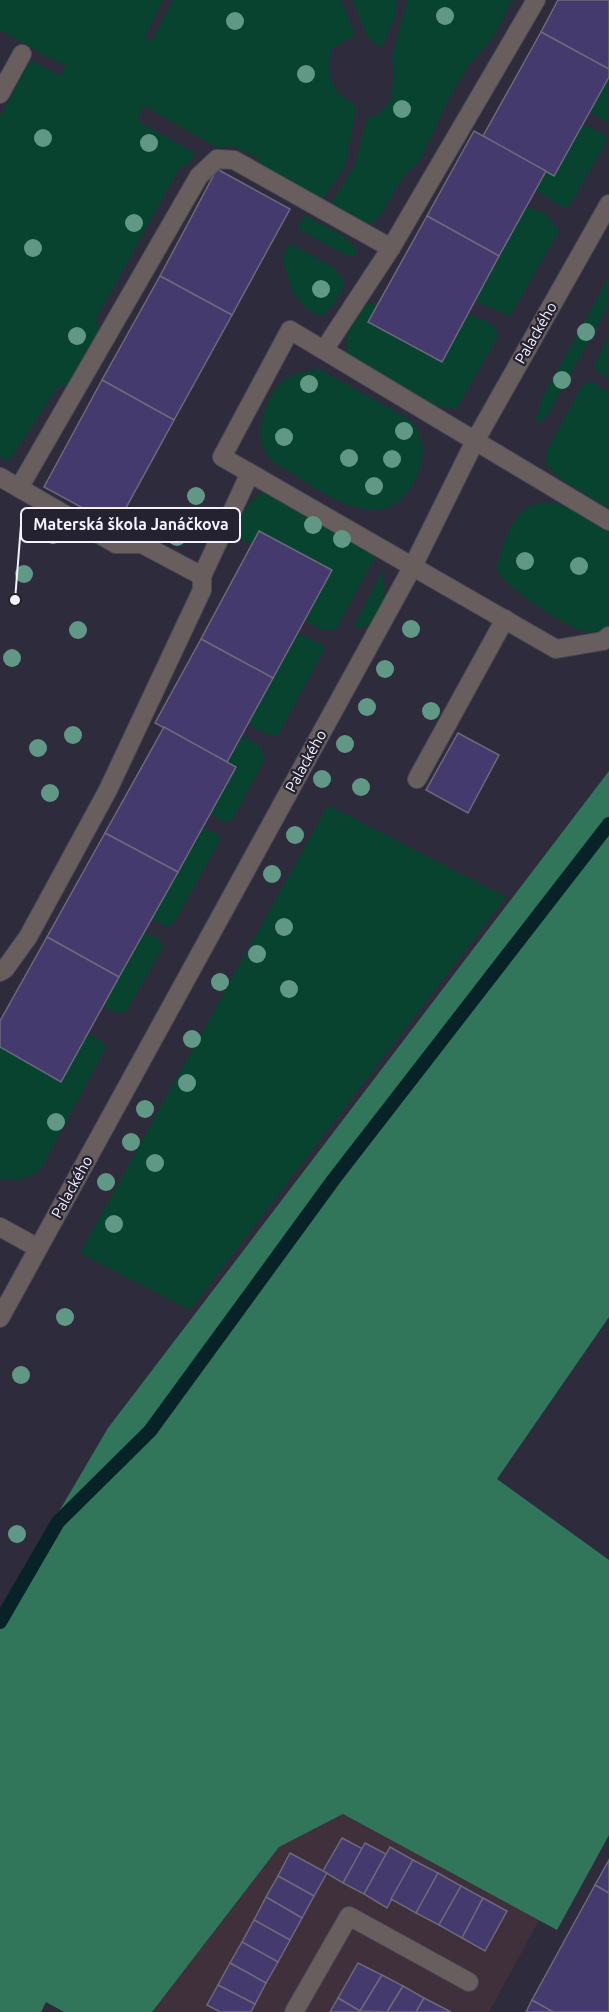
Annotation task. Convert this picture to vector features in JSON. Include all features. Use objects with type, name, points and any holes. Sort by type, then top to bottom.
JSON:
[{"type":"street","points":[[324,350],[391,248],[536,0]]},
{"type":"street","points":[[0,94],[22,54]]},
{"type":"street","points":[[19,488],[199,176],[217,159],[234,160],[391,248]]},
{"type":"street","name":"Palackého","points":[[0,1318],[413,566],[474,441],[609,204]]},
{"type":"street","points":[[609,521],[291,330],[222,457],[556,649],[603,641],[609,636]]},
{"type":"street","points":[[0,972],[5,969],[28,937],[108,790],[202,591],[202,576],[250,473]]},
{"type":"street","points":[[0,477],[116,544],[142,544],[202,576]]},
{"type":"street","points":[[417,779],[505,620]]},
{"type":"street","points":[[0,1227],[38,1248]]},
{"type":"street","points":[[294,2012],[349,1916],[469,1982]]},
{"type":"shaded area","points":[[343,1814],[539,1920],[489,2012],[152,2012],[279,1847]]},
{"type":"green space","points":[[0,0],[163,0],[145,37],[151,41],[173,0],[341,0],[355,35],[332,48],[330,57],[330,74],[335,88],[347,100],[355,104],[356,109],[345,167],[322,200],[265,172],[257,158],[244,151],[230,146],[218,148],[143,105],[138,121],[195,153],[187,165],[179,168],[96,319],[99,333],[70,385],[59,385],[9,461],[0,457],[0,117],[30,60],[61,76],[66,64],[53,60],[0,30]]},
{"type":"green space","points":[[352,0],[398,0],[394,19],[382,47],[371,40],[367,34]]},
{"type":"green space","points":[[407,0],[512,0],[493,37],[468,66],[451,94],[420,160],[405,174],[381,214],[371,224],[363,223],[330,206],[355,164],[367,118],[377,115],[390,101],[394,73],[392,56]]},
{"type":"green space","points":[[609,77],[609,124],[590,111]]},
{"type":"green space","points":[[583,124],[605,135],[607,140],[574,198],[567,207],[560,206],[536,190],[546,171],[555,176]]},
{"type":"green space","points":[[526,207],[545,213],[559,231],[510,316],[475,301]]},
{"type":"green space","points":[[304,215],[345,237],[357,251],[356,255],[348,256],[298,229]]},
{"type":"green space","points":[[290,243],[334,268],[344,279],[344,286],[325,314],[318,316],[297,299],[282,259]]},
{"type":"green space","points":[[609,276],[609,304],[549,413],[541,422],[535,423],[542,398]]},
{"type":"green space","points":[[366,301],[376,307],[369,322],[441,362],[468,314],[490,323],[497,330],[497,338],[456,409],[429,405],[353,364],[347,346],[348,331]]},
{"type":"green space","points":[[609,335],[609,378],[596,371],[594,366]]},
{"type":"green space","points":[[319,369],[412,421],[416,427],[423,453],[421,466],[405,495],[389,507],[371,510],[352,506],[332,497],[273,462],[265,451],[261,440],[263,415],[276,388],[298,373]]},
{"type":"green space","points":[[591,382],[609,392],[609,508],[562,480],[545,464],[547,450],[581,388],[585,383]]},
{"type":"green space","points":[[267,489],[376,555],[337,628],[333,630],[324,630],[304,621],[332,570],[263,549],[239,538],[233,532],[250,502]]},
{"type":"green space","points":[[556,503],[583,514],[609,530],[609,630],[589,632],[568,625],[519,593],[496,567],[510,530],[521,513],[536,504]]},
{"type":"green space","points":[[383,570],[385,600],[372,625],[353,628]]},
{"type":"green space","points":[[298,633],[324,646],[324,650],[275,737],[248,725]]},
{"type":"green space","points":[[242,736],[259,745],[265,759],[234,817],[225,823],[210,814],[235,768],[227,762]]},
{"type":"green space","points":[[609,771],[609,1317],[497,1479],[609,1560],[609,1835],[557,1930],[343,1814],[279,1847],[152,2012],[64,2012],[46,2002],[41,2012],[0,2012],[0,1612],[108,1428]]},
{"type":"green space","points":[[328,805],[506,897],[190,1310],[80,1253]]},
{"type":"green space","points":[[203,827],[218,835],[220,840],[175,921],[167,927],[152,919]]},
{"type":"green space","points":[[144,933],[157,937],[163,946],[126,1012],[116,1013],[103,1006]]},
{"type":"green space","points":[[88,1033],[106,1045],[42,1167],[23,1179],[0,1179],[0,1047],[61,1082]]},
{"type":"building","points":[[558,0],[609,0],[609,69],[541,32]]},
{"type":"building","points":[[541,32],[609,69],[609,77],[554,176],[483,136]]},
{"type":"building","points":[[474,131],[546,171],[499,256],[427,216]]},
{"type":"building","points":[[217,169],[290,209],[232,315],[160,276]]},
{"type":"building","points":[[427,216],[499,256],[442,362],[368,322]]},
{"type":"building","points":[[160,276],[232,315],[174,420],[102,380]]},
{"type":"building","points":[[102,380],[174,420],[116,526],[44,487]]},
{"type":"building","points":[[259,531],[332,570],[273,678],[201,639]]},
{"type":"building","points":[[201,639],[273,678],[227,762],[155,723]]},
{"type":"building","points":[[164,727],[236,767],[178,872],[105,833]]},
{"type":"building","points":[[458,733],[499,755],[468,813],[426,790]]},
{"type":"building","points":[[105,833],[178,872],[119,977],[47,937]]},
{"type":"building","points":[[47,937],[119,977],[61,1082],[0,1047],[0,1021]]},
{"type":"building","points":[[342,1838],[363,1849],[343,1883],[323,1871]]},
{"type":"building","points":[[365,1843],[386,1854],[364,1894],[343,1883]]},
{"type":"building","points":[[390,1847],[413,1860],[387,1908],[364,1894]]},
{"type":"building","points":[[290,1853],[327,1873],[314,1896],[278,1876]]},
{"type":"building","points":[[413,1860],[438,1873],[416,1913],[391,1899]]},
{"type":"building","points":[[609,1860],[609,1893],[595,1885]]},
{"type":"building","points":[[438,1873],[461,1886],[439,1925],[416,1913]]},
{"type":"building","points":[[278,1876],[314,1896],[302,1918],[266,1897]]},
{"type":"building","points":[[595,1885],[609,1893],[609,2012],[553,2012],[532,2000]]},
{"type":"building","points":[[461,1886],[483,1898],[462,1938],[439,1925]]},
{"type":"building","points":[[266,1897],[302,1918],[290,1940],[254,1920]]},
{"type":"building","points":[[483,1898],[507,1911],[485,1951],[462,1938]]},
{"type":"building","points":[[254,1920],[290,1940],[278,1962],[242,1942]]},
{"type":"building","points":[[242,1942],[278,1962],[266,1983],[230,1963]]},
{"type":"building","points":[[230,1963],[266,1983],[255,2004],[218,1985]]},
{"type":"building","points":[[358,1963],[382,1975],[360,2011],[338,1998]]},
{"type":"building","points":[[382,1975],[403,1986],[387,2012],[360,2011]]},
{"type":"building","points":[[218,1985],[255,2004],[251,2012],[220,2012],[207,2005]]},
{"type":"building","points":[[403,1986],[424,1998],[416,2012],[387,2012]]},
{"type":"building","points":[[338,1998],[360,2011],[360,2012],[330,2012]]},
{"type":"building","points":[[424,1998],[451,2012],[416,2012]]},
{"type":"building","points":[[532,2000],[553,2012],[526,2012]]},
{"type":"waterway","points":[[0,1622],[58,1522],[150,1431],[334,1179],[609,824]]},
{"type":"place","name":"Materská škola Janáčkova","points":[[15,600]]}]
